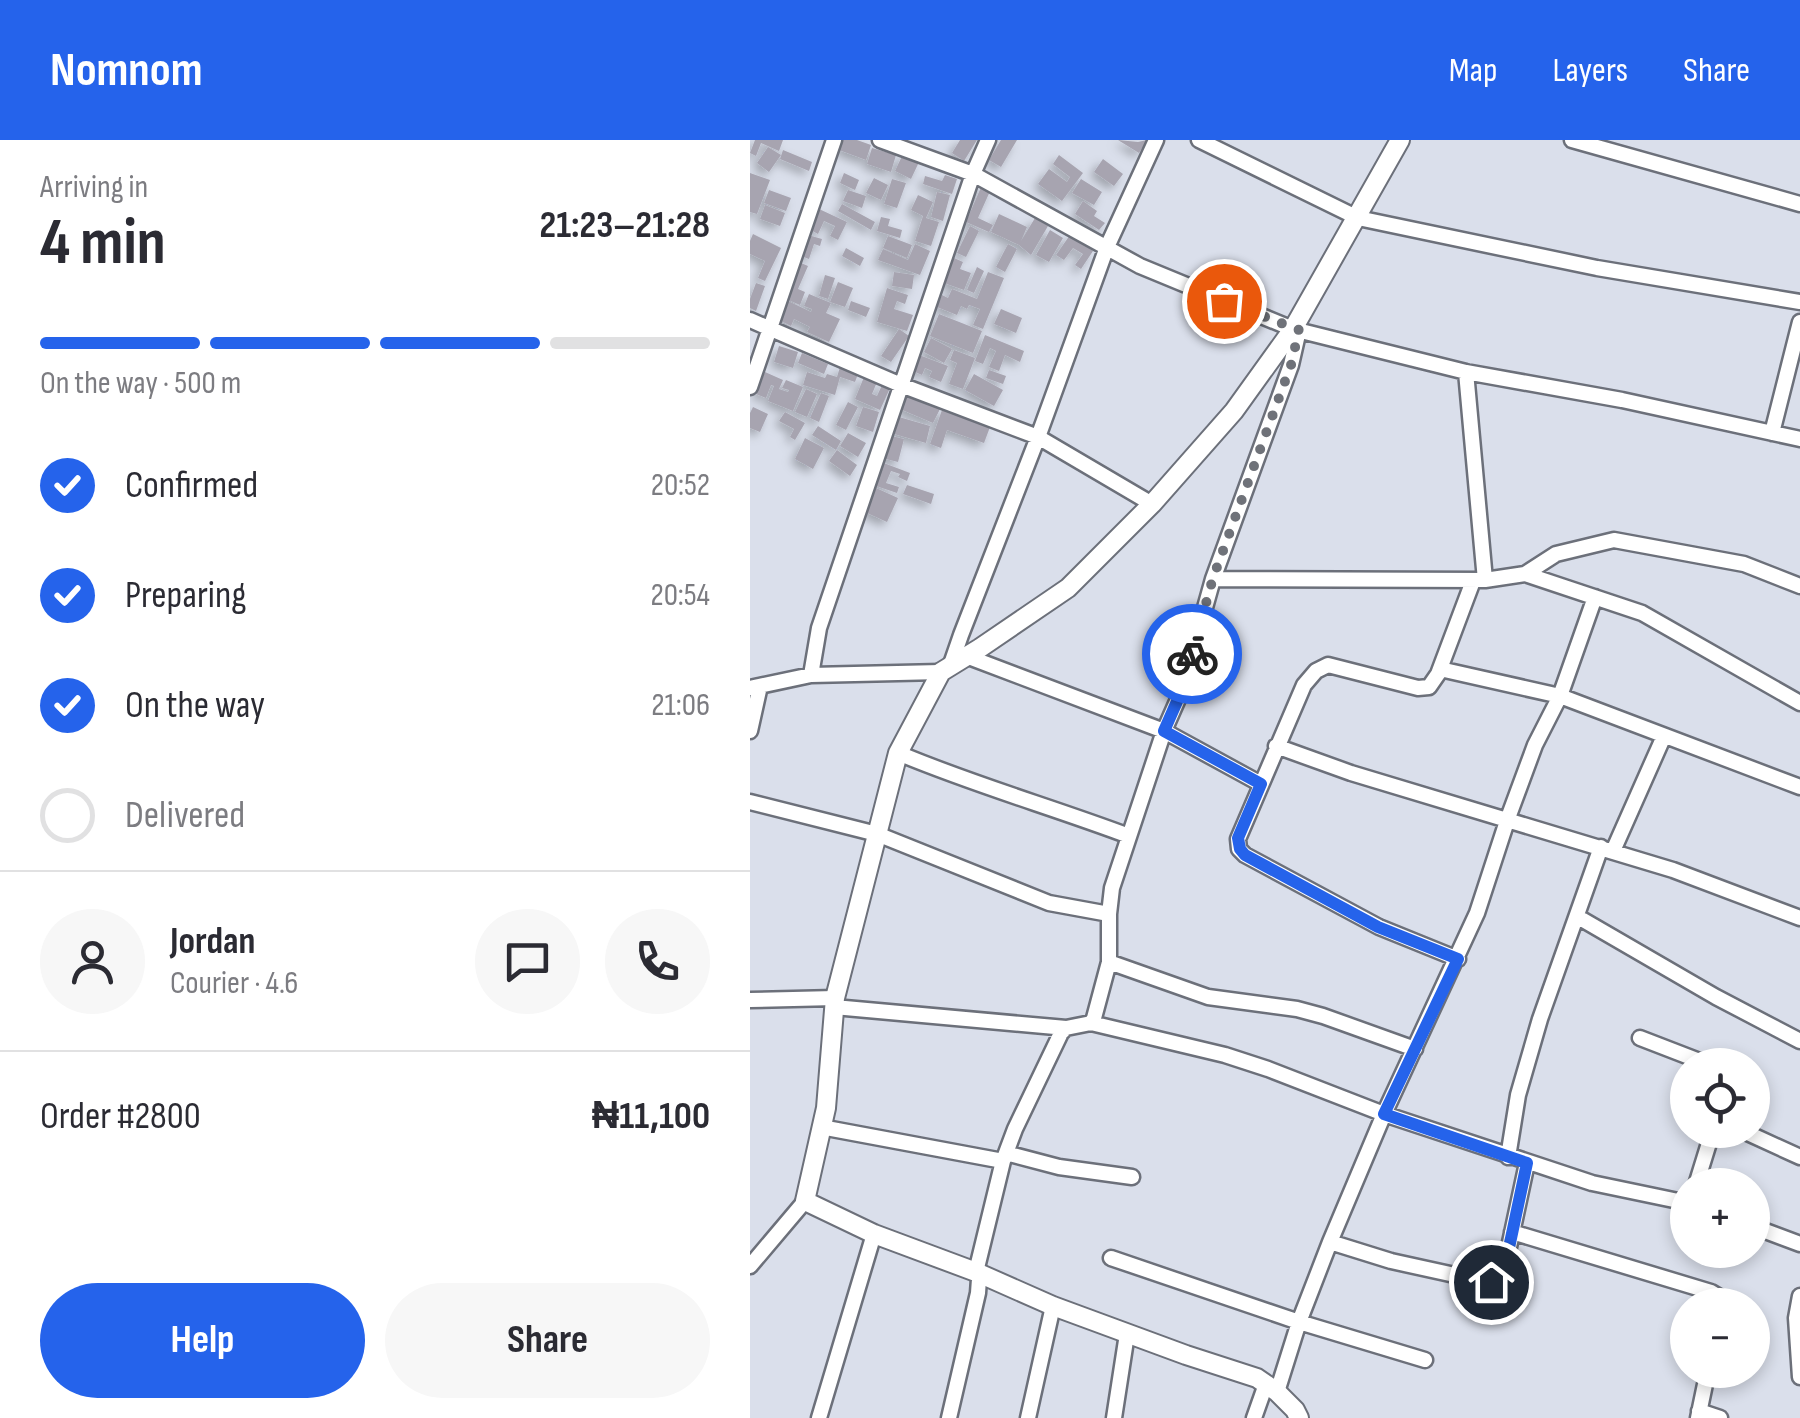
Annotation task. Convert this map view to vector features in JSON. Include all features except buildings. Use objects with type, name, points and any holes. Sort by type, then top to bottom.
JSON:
[{"type":"street","points":[[750,388],[834,140]]},
{"type":"street","points":[[880,140],[973,174],[1156,274],[1296,329],[1466,372],[1622,400],[1800,439]]},
{"type":"street","points":[[811,675],[819,628],[973,174],[988,140]]},
{"type":"street","points":[[750,1266],[806,1201],[831,1064],[835,1002],[898,753],[953,664],[960,635],[1107,247],[1156,140]]},
{"type":"street","points":[[1198,140],[1358,218],[1597,268],[1800,302]]},
{"type":"street","points":[[953,664],[1068,588],[1152,504],[1234,411],[1296,329],[1400,140]]},
{"type":"street","points":[[1572,140],[1800,204]]},
{"type":"street","points":[[750,320],[901,385],[1038,437],[1152,504]]},
{"type":"street","points":[[1772,433],[1800,322]]},
{"type":"street","points":[[1091,1023],[1109,962],[1112,888],[1164,731],[1182,690],[1213,578],[1291,365],[1296,329]]},
{"type":"street","points":[[1458,959],[1378,927],[1245,855],[1238,838],[1304,686],[1316,671],[1328,665],[1418,688],[1429,687],[1440,669],[1479,581],[1466,372]]},
{"type":"street","points":[[1213,578],[1479,581],[1524,574],[1556,554],[1614,540],[1744,564],[1800,586]]},
{"type":"street","points":[[1524,574],[1642,612],[1800,703]]},
{"type":"street","points":[[1254,1418],[1272,1388],[1384,1114],[1478,913],[1535,745],[1560,696],[1595,597]]},
{"type":"street","points":[[750,731],[755,687],[811,675],[953,664],[1164,731],[1261,784]]},
{"type":"street","points":[[1440,669],[1560,696],[1800,787]]},
{"type":"street","points":[[1508,1157],[1518,1096],[1540,1018],[1607,850],[1664,736]]},
{"type":"street","points":[[1276,746],[1351,773],[1672,870],[1800,918]]},
{"type":"street","points":[[898,753],[1129,836]]},
{"type":"street","points":[[750,802],[877,834],[1050,902],[1109,914]]},
{"type":"street","points":[[1578,917],[1800,1041]]},
{"type":"street","points":[[1109,962],[1208,997],[1324,1016],[1415,1049]]},
{"type":"street","points":[[750,1000],[835,1002],[1066,1028],[1091,1023],[1239,1059],[1508,1157],[1592,1182],[1670,1199]]},
{"type":"street","points":[[950,1418],[978,1293],[980,1279],[976,1272],[1004,1157],[1036,1082],[1066,1028]]},
{"type":"street","points":[[1640,1038],[1670,1050]]},
{"type":"street","points":[[821,1127],[1132,1178]]},
{"type":"street","points":[[1770,1144],[1800,1158]]},
{"type":"street","points":[[1330,1242],[1392,1261],[1491,1282],[1498,1280],[1503,1276],[1527,1163]]},
{"type":"street","points":[[806,1201],[874,1234],[1054,1306],[1257,1378],[1272,1388],[1299,1418]]},
{"type":"street","points":[[1512,1232],[1698,1288]]},
{"type":"street","points":[[1770,1233],[1800,1244]]},
{"type":"street","points":[[819,1418],[874,1234]]},
{"type":"street","points":[[1111,1258],[1425,1360]]},
{"type":"street","points":[[1800,1296],[1796,1318],[1800,1377]]},
{"type":"street","points":[[1028,1418],[1054,1306]]},
{"type":"street","points":[[1114,1418],[1128,1334]]},
{"type":"street","points":[[1704,1388],[1699,1414],[1720,1418]]},
{"type":"way so far","points":[[1192,654],[1213,578],[1291,365],[1299,330],[1224,301]]},
{"type":"route","points":[[1192,654],[1164,731],[1261,784],[1238,838],[1245,855],[1378,927],[1458,959],[1384,1114],[1527,1163],[1503,1276],[1491,1282]]}]
